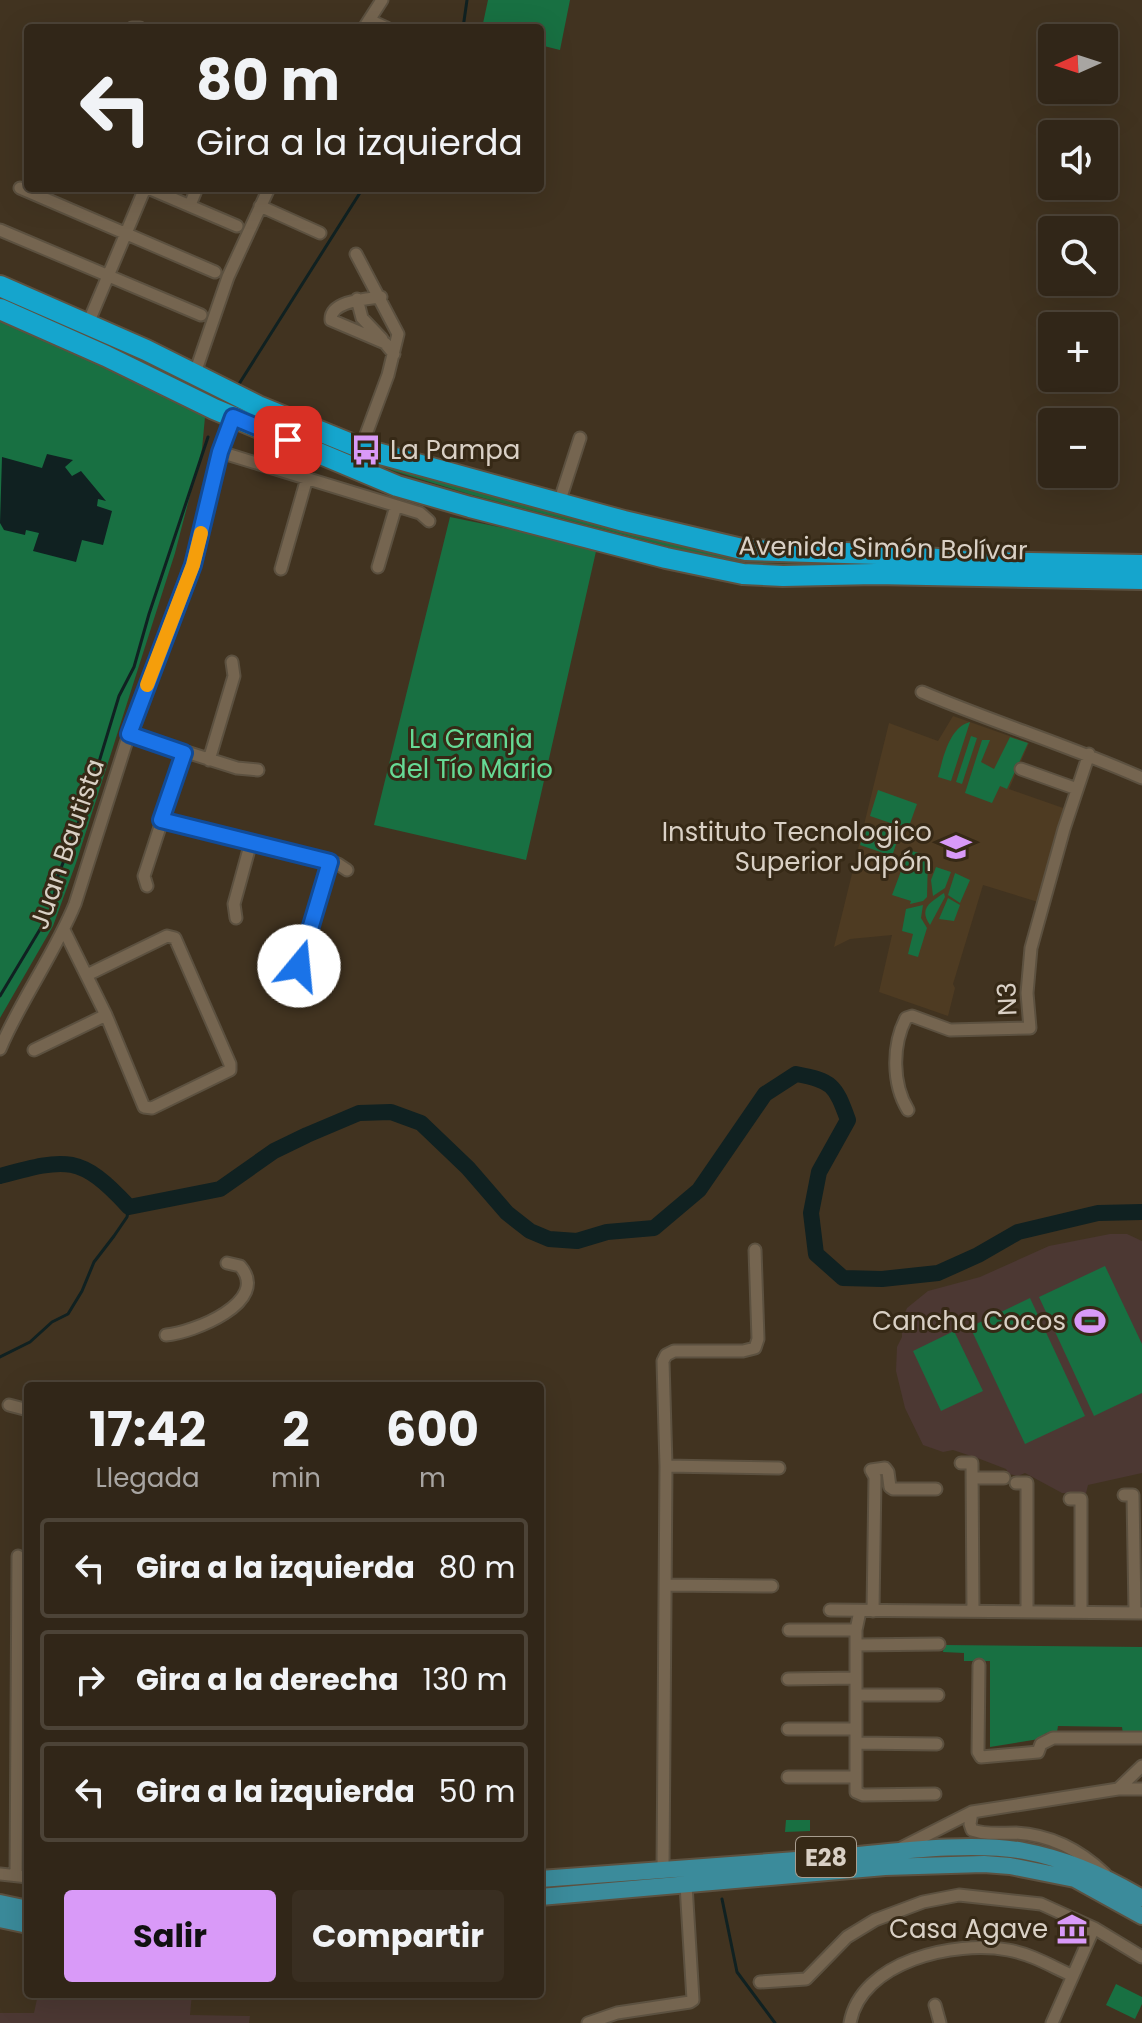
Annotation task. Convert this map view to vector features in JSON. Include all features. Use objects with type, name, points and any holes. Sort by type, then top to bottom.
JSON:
[{"type":"highway","name":"Avenida Simón Bolívar","points":[[0,286],[195,373],[258,406],[361,448],[624,521],[746,550],[877,554],[958,561],[1142,565]]},
{"type":"highway","name":"Avenida Simón Bolívar","points":[[0,309],[233,417],[397,486],[666,558],[743,574],[783,576],[875,574],[1142,579]]},
{"type":"main road","name":"E28","points":[[544,1897],[686,1885],[738,1872],[893,1852],[993,1848],[1023,1850],[1069,1862],[1108,1878],[1142,1898]]},
{"type":"main road","name":"E28","points":[[544,1879],[663,1869],[738,1872],[984,1864],[1075,1879],[1142,1916]]},
{"type":"main road","points":[[0,1903],[24,1908]]},
{"type":"main road","points":[[0,1919],[24,1924]]},
{"type":"street","points":[[367,24],[382,0]]},
{"type":"street","points":[[20,188],[24,190]]},
{"type":"street","points":[[29,192],[215,272]]},
{"type":"street","points":[[87,326],[145,192]]},
{"type":"street","points":[[157,192],[237,226]]},
{"type":"street","points":[[190,205],[195,192]]},
{"type":"street","points":[[195,373],[228,277],[267,192]]},
{"type":"street","points":[[260,206],[320,233]]},
{"type":"street","points":[[0,230],[201,315]]},
{"type":"street","points":[[356,254],[398,334],[361,448]]},
{"type":"street","points":[[381,297],[357,299],[332,311],[331,320],[385,343]]},
{"type":"street","points":[[357,299],[362,318],[394,354]]},
{"type":"street","name":"Juan Bautista","points":[[0,1049],[13,1017],[64,930],[81,885],[129,734],[193,565],[220,452],[233,417]]},
{"type":"street","points":[[559,503],[580,438]]},
{"type":"street","points":[[220,452],[420,513],[429,521]]},
{"type":"street","points":[[281,569],[307,478]]},
{"type":"street","points":[[378,567],[396,506]]},
{"type":"street","points":[[209,760],[234,676],[232,662]]},
{"type":"street","points":[[922,692],[1089,754],[1142,778]]},
{"type":"street","points":[[129,734],[237,768],[258,770]]},
{"type":"street","points":[[147,886],[144,876],[184,753]]},
{"type":"street","name":"N3","points":[[908,1110],[895,1067],[899,1038],[906,1018],[912,1016],[950,1030],[1030,1028],[1027,993],[1031,948],[1089,754]]},
{"type":"street","points":[[1021,769],[1077,789]]},
{"type":"street","points":[[161,820],[330,862],[347,870]]},
{"type":"street","points":[[236,918],[234,904],[251,842]]},
{"type":"street","points":[[309,998],[291,992],[330,862]]},
{"type":"street","points":[[64,930],[106,1015],[144,1107],[152,1108],[230,1070],[175,938],[167,936],[87,975]]},
{"type":"street","points":[[34,1050],[106,1015]]},
{"type":"street","points":[[663,1869],[666,1466],[663,1361],[666,1355],[674,1351],[743,1351],[755,1348],[758,1339],[755,1250]]},
{"type":"street","points":[[166,1335],[199,1327],[238,1303],[246,1288],[245,1272],[240,1266],[227,1263]]},
{"type":"street","points":[[9,1405],[24,1409]]},
{"type":"street","points":[[961,1463],[972,1463],[973,1611]]},
{"type":"street","points":[[666,1466],[779,1468]]},
{"type":"street","points":[[935,1794],[859,1795],[855,1777],[856,1630],[867,1611],[874,1582],[875,1477],[871,1470],[885,1468],[893,1489],[936,1489]]},
{"type":"street","points":[[972,1478],[1004,1478]]},
{"type":"street","points":[[1016,1483],[1027,1483],[1027,1611]]},
{"type":"street","points":[[830,1610],[1138,1612],[1138,1510],[1133,1495],[1124,1495]]},
{"type":"street","points":[[1070,1499],[1081,1499],[1081,1611]]},
{"type":"street","points":[[0,1874],[22,1876],[18,1556]]},
{"type":"street","points":[[666,1585],[772,1586]]},
{"type":"street","points":[[789,1630],[856,1630]]},
{"type":"street","points":[[856,1645],[939,1644]]},
{"type":"street","points":[[979,1665],[978,1752],[981,1757],[1038,1752],[1041,1744],[1053,1738],[1142,1738]]},
{"type":"street","points":[[788,1679],[856,1678]]},
{"type":"street","points":[[857,1695],[938,1695]]},
{"type":"street","points":[[788,1729],[856,1729]]},
{"type":"street","points":[[856,1743],[937,1744]]},
{"type":"street","points":[[1118,1789],[1142,1766]]},
{"type":"street","points":[[788,1777],[855,1777]]},
{"type":"street","points":[[893,1852],[972,1812],[1118,1789],[1142,1789]]},
{"type":"street","points":[[972,1812],[972,1830],[1029,1834],[1055,1841],[1087,1856],[1108,1878]]},
{"type":"street","points":[[588,2023],[617,2013],[693,2000],[686,1885]]},
{"type":"street","points":[[760,1982],[806,1979],[856,1931],[898,1910],[941,1897],[983,1896],[1041,1904],[1094,1928],[1142,1957]]},
{"type":"street","points":[[1052,2023],[1094,1928]]},
{"type":"street","points":[[850,2023],[855,2005],[879,1977],[941,1951],[964,1948],[1008,1950],[1033,1957],[1071,1975]]},
{"type":"street","points":[[935,2005],[940,2023]]},
{"type":"shaded area","points":[[47,454],[73,460],[65,467],[72,476],[81,471],[106,501],[98,499],[97,506],[112,511],[103,545],[82,540],[76,562],[33,551],[39,533],[26,530],[25,535],[4,530],[0,523],[2,457],[42,468]]},
{"type":"shaded area","name":"Instituto Tecnologico Superior Japón","points":[[953,716],[1029,743],[1009,789],[1066,809],[1038,902],[983,885],[953,984],[955,988],[948,1016],[879,992],[892,935],[850,939],[834,947],[889,723],[938,741]]},
{"type":"shaded area","points":[[1110,1234],[1127,1234],[1142,1241],[1142,1473],[1088,1485],[1086,1493],[1062,1493],[1025,1473],[1018,1476],[1009,1474],[1006,1469],[980,1459],[923,1445],[905,1408],[896,1371],[897,1347],[907,1308],[928,1291],[980,1277],[1049,1246]]},
{"type":"shaded area","points":[[37,1998],[192,1998],[190,2015],[250,2016],[249,2023],[0,2023],[0,2013],[34,2013]]},
{"type":"green space","points":[[488,0],[570,0],[560,50],[544,46],[544,24],[483,24]]},
{"type":"green space","points":[[0,293],[434,478],[680,545],[738,556],[920,565],[738,561],[678,549],[472,495],[394,471],[253,416],[172,375],[70,333],[0,299]]},
{"type":"green space","points":[[0,317],[205,417],[202,449],[175,553],[76,863],[53,926],[0,1018]]},
{"type":"green space","name":"La Granja del Tío Mario","points":[[450,517],[597,547],[526,860],[374,825]]},
{"type":"green space","points":[[970,722],[951,781],[938,777],[952,737]]},
{"type":"green space","points":[[971,736],[977,738],[962,784],[956,782]]},
{"type":"green space","points":[[1010,737],[1028,743],[1007,789],[1000,786],[992,803],[965,793],[982,740],[990,740],[981,762],[994,769]]},
{"type":"green space","points":[[878,790],[917,804],[908,829],[870,816]]},
{"type":"green space","points":[[867,824],[899,836],[892,856],[860,845]]},
{"type":"green space","points":[[909,850],[928,856],[927,897],[910,904],[911,901],[892,895]]},
{"type":"green space","points":[[936,867],[951,872],[945,888],[933,896],[931,880]]},
{"type":"green space","points":[[955,873],[970,880],[960,903],[948,895]]},
{"type":"green space","points":[[944,893],[945,897],[930,925],[926,910]]},
{"type":"green space","points":[[948,898],[960,905],[954,921],[939,919]]},
{"type":"green space","points":[[923,905],[921,918],[927,928],[918,957],[908,954],[913,934],[902,931],[906,909]]},
{"type":"green space","name":"Cancha Cocos","points":[[1105,1266],[1142,1344],[1142,1393],[1094,1416],[1039,1297]]},
{"type":"green space","points":[[1030,1298],[1085,1416],[1025,1444],[970,1327]]},
{"type":"green space","points":[[954,1331],[983,1391],[941,1411],[913,1351]]},
{"type":"green space","points":[[944,1645],[1142,1647],[1142,1734],[1123,1734],[1122,1727],[1058,1726],[1057,1732],[1046,1733],[1039,1739],[990,1747],[990,1661],[964,1661],[964,1653],[943,1652]]},
{"type":"green space","points":[[786,1820],[810,1820],[810,1831],[785,1832]]},
{"type":"green space","points":[[1116,1984],[1142,1997],[1135,2019],[1106,2005]]},
{"type":"waterway","points":[[464,24],[467,0]]},
{"type":"waterway","points":[[239,384],[360,192]]},
{"type":"waterway","points":[[0,996],[51,911],[58,876],[89,795],[119,696],[134,667],[208,437]]},
{"type":"waterway","points":[[0,1176],[42,1166],[71,1165],[98,1177],[129,1207],[220,1189],[274,1151],[307,1135],[359,1113],[391,1112],[421,1123],[468,1168],[507,1213],[530,1231],[549,1239],[577,1241],[607,1232],[654,1228],[699,1190],[765,1094],[796,1074],[831,1086],[848,1120],[819,1172],[811,1213],[816,1254],[843,1278],[882,1279],[938,1273],[1018,1232],[1098,1213],[1142,1212]]},
{"type":"waterway","points":[[0,1357],[30,1342],[52,1322],[68,1314],[94,1262],[127,1217],[129,1207]]},
{"type":"waterway","points":[[722,1899],[737,1972],[775,2023]]},
{"type":"slow traffic","points":[[147,685],[193,565],[201,533]]},
{"type":"place","name":"La Pampa","points":[[366,450]]},
{"type":"place","name":"Instituto Tecnologico Superior Japón","points":[[956,847]]},
{"type":"place","name":"Cancha Cocos","points":[[1090,1321]]},
{"type":"place","name":"Casa Agave","points":[[1072,1929]]},
{"type":"route","points":[[288,440],[233,417],[220,452],[193,565],[129,734],[184,753],[161,820],[330,862],[299,966]]}]
